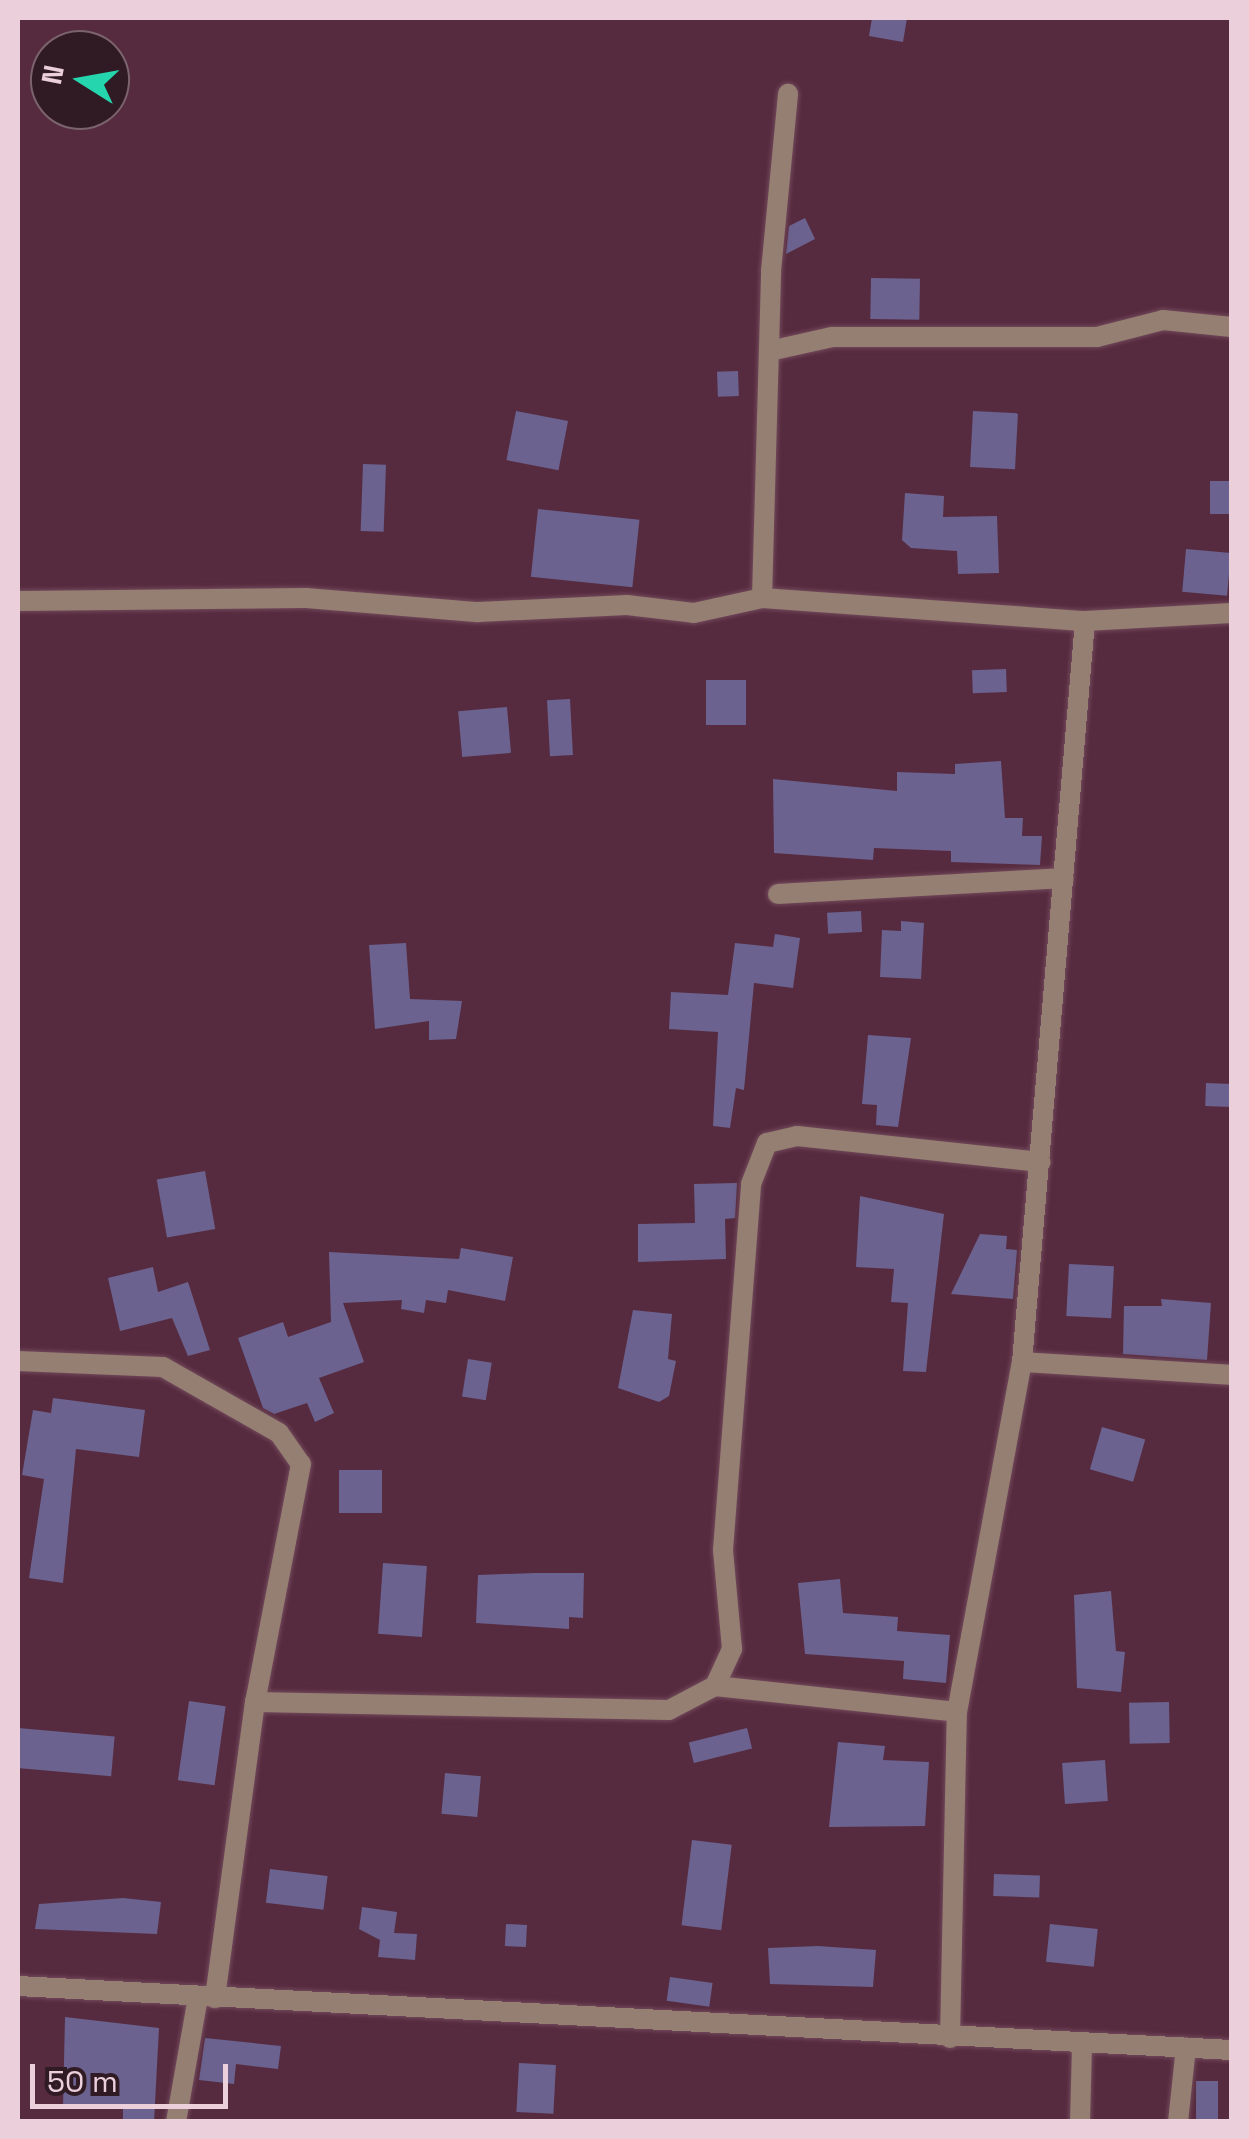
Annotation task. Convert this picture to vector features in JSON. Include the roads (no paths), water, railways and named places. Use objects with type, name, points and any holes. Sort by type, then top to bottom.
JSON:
[{"type":"street","points":[[762,598],[774,350],[771,271],[788,94]]},
{"type":"street","points":[[774,350],[832,336],[1097,337],[1163,320],[1232,327]]},
{"type":"street","points":[[18,600],[306,598],[478,612],[628,605],[694,613],[762,598],[1084,620],[1232,613]]},
{"type":"street","points":[[950,2038],[958,1712],[1022,1362],[1084,620]]},
{"type":"street","points":[[778,894],[1064,878]]},
{"type":"street","points":[[715,1686],[732,1649],[723,1550],[751,1184],[767,1144],[797,1136],[1041,1162]]},
{"type":"street","points":[[18,1361],[163,1368],[279,1433],[301,1464],[255,1702],[207,1997],[176,2122]]},
{"type":"street","points":[[1022,1362],[1232,1375]]},
{"type":"street","points":[[255,1702],[669,1710],[715,1686],[958,1712]]},
{"type":"street","points":[[18,1986],[1232,2050]]},
{"type":"street","points":[[1080,2122],[1082,2045]]},
{"type":"street","points":[[1178,2122],[1186,2047]]}]
